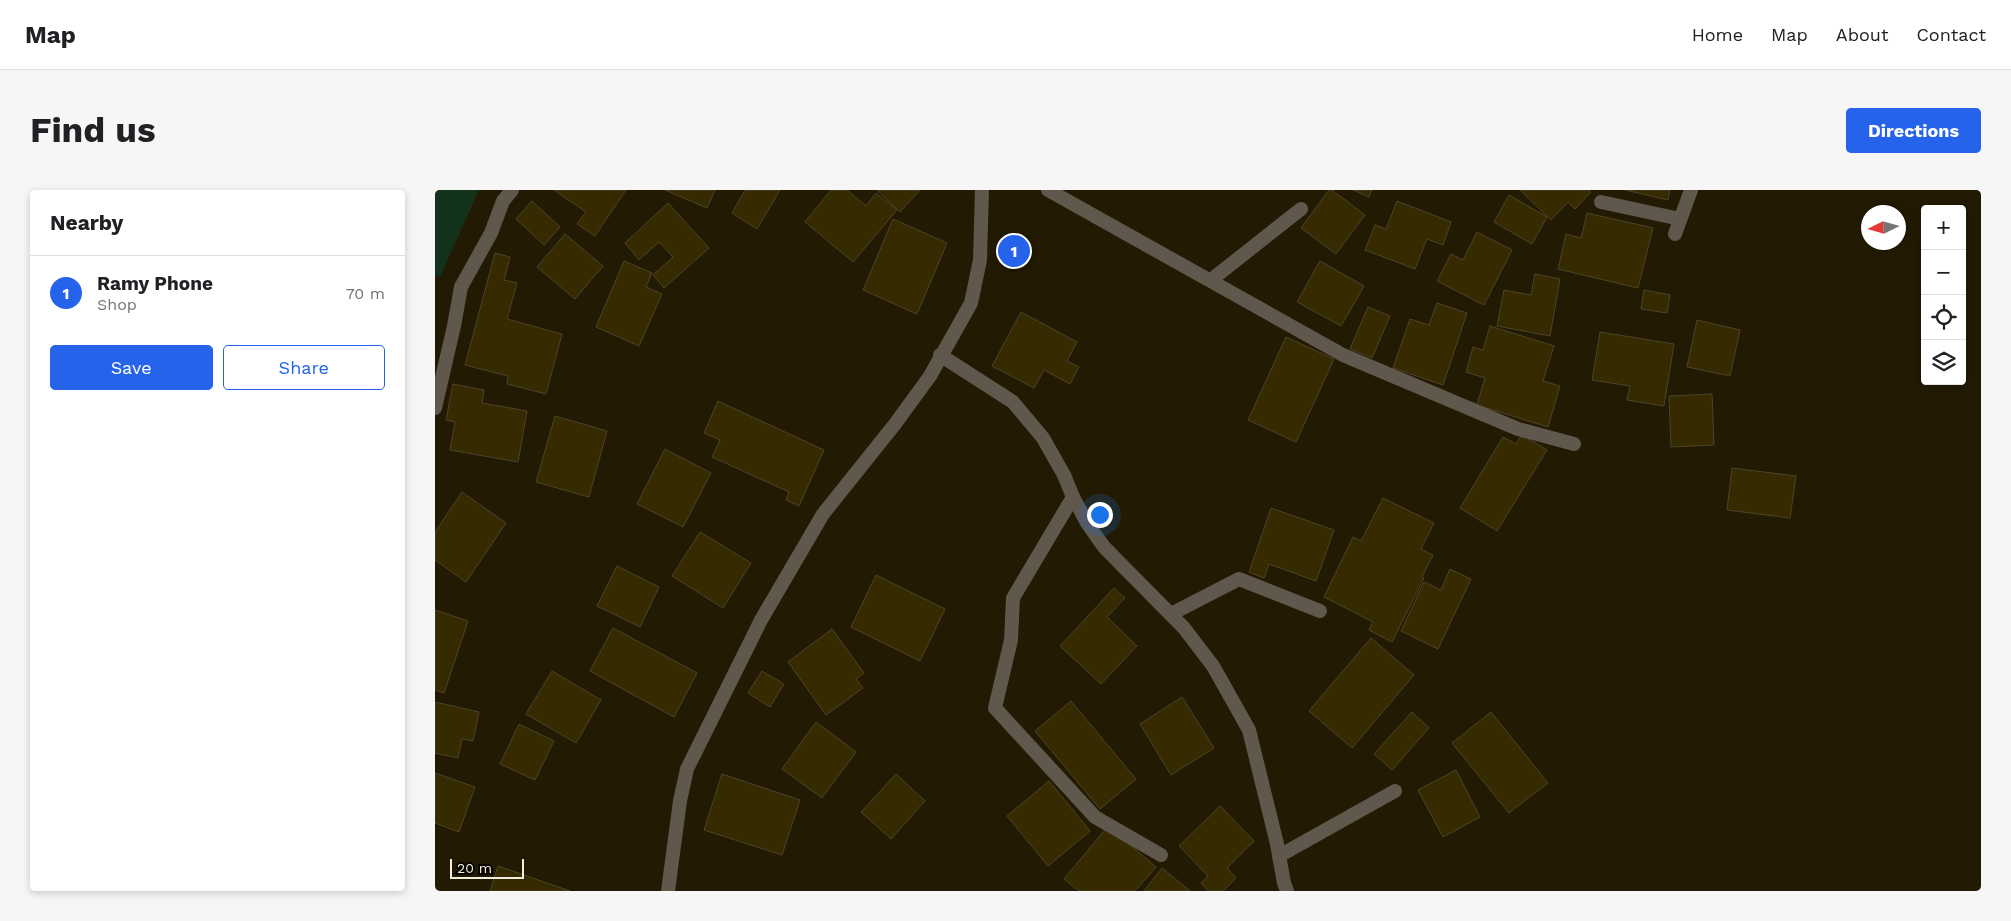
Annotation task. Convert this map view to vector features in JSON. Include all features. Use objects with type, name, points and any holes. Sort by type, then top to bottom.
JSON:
[{"type":"street","points":[[435,408],[455,326],[461,287],[491,233],[503,201],[512,190]]},
{"type":"street","points":[[667,891],[680,801],[687,769],[761,620],[823,514],[895,424],[929,376],[971,303],[980,260],[982,190]]},
{"type":"street","points":[[1048,190],[1343,355],[1517,429],[1574,444]]},
{"type":"street","points":[[1675,234],[1691,190]]},
{"type":"street","points":[[1601,202],[1680,219]]},
{"type":"street","points":[[1211,280],[1301,209]]},
{"type":"street","points":[[940,355],[1013,402],[1043,438],[1064,475],[1087,523],[1104,547],[1171,614],[1213,666],[1249,730],[1287,891]]},
{"type":"street","points":[[1073,497],[1013,598],[1011,640],[995,708],[1095,817],[1161,855]]},
{"type":"street","points":[[1171,614],[1239,579],[1320,611]]},
{"type":"street","points":[[1279,856],[1395,791]]},
{"type":"green space","points":[[435,190],[479,190],[440,277],[435,275]]},
{"type":"building","points":[[554,190],[626,190],[595,236],[577,224],[586,212]]},
{"type":"building","points":[[665,190],[715,190],[707,208]]},
{"type":"building","points":[[745,190],[780,190],[757,229],[732,213]]},
{"type":"building","points":[[831,190],[847,190],[866,206],[876,193],[897,210],[853,262],[805,222]]},
{"type":"building","points":[[877,190],[920,190],[900,212]]},
{"type":"building","points":[[1329,190],[1332,190],[1365,215],[1336,254],[1301,228]]},
{"type":"building","points":[[1353,190],[1372,190],[1369,197]]},
{"type":"building","points":[[1520,190],[1589,190],[1591,192],[1575,209],[1568,202],[1551,220]]},
{"type":"building","points":[[1625,190],[1670,190],[1668,200]]},
{"type":"building","points":[[1509,195],[1547,217],[1532,244],[1494,222]]},
{"type":"building","points":[[532,201],[560,227],[544,245],[516,219]]},
{"type":"building","points":[[1397,201],[1451,222],[1443,245],[1427,239],[1415,269],[1365,250],[1375,225],[1386,229]]},
{"type":"building","points":[[668,203],[709,248],[664,288],[653,275],[673,257],[659,242],[639,260],[625,243]]},
{"type":"building","points":[[1587,213],[1653,228],[1638,288],[1558,269],[1566,234],[1581,238]]},
{"type":"building","points":[[893,219],[947,243],[917,314],[863,290]]},
{"type":"building","points":[[1477,232],[1512,250],[1484,305],[1437,281],[1451,254],[1463,260]]},
{"type":"building","points":[[565,234],[603,266],[575,299],[537,267]]},
{"type":"building","points":[[495,253],[510,257],[504,280],[517,283],[507,319],[562,334],[546,394],[507,384],[508,376],[465,365]]},
{"type":"building","points":[[624,261],[652,273],[646,287],[662,294],[639,346],[596,327]]},
{"type":"building","points":[[1320,261],[1364,286],[1341,326],[1297,302]]},
{"type":"building","points":[[1535,274],[1560,279],[1550,336],[1497,326],[1504,290],[1531,295]]},
{"type":"building","points":[[1644,290],[1670,295],[1667,313],[1641,309]]},
{"type":"building","points":[[1437,303],[1467,313],[1443,385],[1393,368],[1410,319],[1429,325]]},
{"type":"building","points":[[1368,307],[1390,316],[1372,358],[1350,349]]},
{"type":"building","points":[[1021,312],[1077,342],[1067,361],[1079,367],[1070,384],[1044,370],[1034,388],[992,366]]},
{"type":"building","points":[[1697,320],[1740,330],[1730,376],[1687,367]]},
{"type":"building","points":[[1490,326],[1554,346],[1543,381],[1560,386],[1548,427],[1477,405],[1485,378],[1466,372],[1473,347],[1483,350]]},
{"type":"building","points":[[1600,332],[1674,344],[1664,406],[1627,400],[1630,386],[1592,380]]},
{"type":"building","points":[[1286,337],[1334,359],[1296,442],[1248,420]]},
{"type":"building","points":[[453,384],[484,390],[482,403],[527,411],[518,462],[450,450],[455,422],[446,420]]},
{"type":"building","points":[[1712,394],[1714,445],[1671,447],[1669,396]]},
{"type":"building","points":[[718,401],[824,450],[799,506],[786,500],[789,492],[712,457],[720,440],[704,433]]},
{"type":"building","points":[[555,416],[607,431],[589,497],[536,482]]},
{"type":"building","points":[[1522,435],[1547,450],[1497,531],[1460,508],[1503,437],[1516,444]]},
{"type":"building","points":[[665,449],[711,473],[683,527],[637,504]]},
{"type":"building","points":[[1732,468],[1796,476],[1790,518],[1727,510]]},
{"type":"building","points":[[462,492],[506,523],[466,582],[435,560],[435,532]]},
{"type":"building","points":[[1383,498],[1434,523],[1421,549],[1433,555],[1422,577],[1424,578],[1392,642],[1369,630],[1373,622],[1324,597],[1353,537],[1361,541]]},
{"type":"building","points":[[1271,508],[1334,530],[1316,581],[1269,564],[1264,578],[1249,572]]},
{"type":"building","points":[[700,532],[751,563],[723,608],[672,576]]},
{"type":"building","points":[[617,566],[659,587],[640,627],[597,606]]},
{"type":"building","points":[[1450,569],[1471,579],[1438,649],[1401,631],[1424,582],[1441,590]]},
{"type":"building","points":[[876,575],[945,609],[920,661],[851,627]]},
{"type":"building","points":[[1114,588],[1125,598],[1107,617],[1137,646],[1101,684],[1060,646]]},
{"type":"building","points":[[435,610],[468,621],[444,693],[435,690]]},
{"type":"building","points":[[613,628],[697,673],[674,717],[590,671]]},
{"type":"building","points":[[832,629],[864,673],[856,679],[863,688],[826,715],[788,662]]},
{"type":"building","points":[[1371,638],[1414,675],[1352,748],[1309,711]]},
{"type":"building","points":[[552,671],[601,700],[576,743],[526,714]]},
{"type":"building","points":[[762,671],[784,684],[770,707],[748,693]]},
{"type":"building","points":[[1182,697],[1214,748],[1171,775],[1140,724]]},
{"type":"building","points":[[1071,701],[1136,779],[1100,809],[1035,731]]},
{"type":"building","points":[[435,702],[479,712],[473,741],[462,739],[458,758],[435,753]]},
{"type":"building","points":[[1412,712],[1429,728],[1392,770],[1374,754]]},
{"type":"building","points":[[1491,712],[1548,783],[1509,813],[1452,743]]},
{"type":"building","points":[[816,722],[856,752],[822,798],[782,769]]},
{"type":"building","points":[[519,724],[554,741],[535,780],[500,764]]},
{"type":"building","points":[[1456,770],[1480,817],[1443,837],[1418,790]]},
{"type":"building","points":[[435,773],[475,787],[459,832],[435,823]]},
{"type":"building","points":[[722,774],[800,800],[782,855],[704,830]]},
{"type":"building","points":[[896,774],[925,801],[891,839],[861,812]]},
{"type":"building","points":[[1049,781],[1090,831],[1048,866],[1007,816]]},
{"type":"building","points":[[1220,806],[1254,841],[1227,868],[1236,878],[1223,891],[1208,891],[1201,883],[1208,876],[1179,846]]},
{"type":"building","points":[[1108,826],[1156,867],[1135,891],[1079,891],[1064,879]]},
{"type":"building","points":[[498,866],[570,891],[490,891]]},
{"type":"building","points":[[1162,868],[1190,891],[1144,891]]},
{"type":"place","name":"Ramy Phone","points":[[1014,251]]}]
